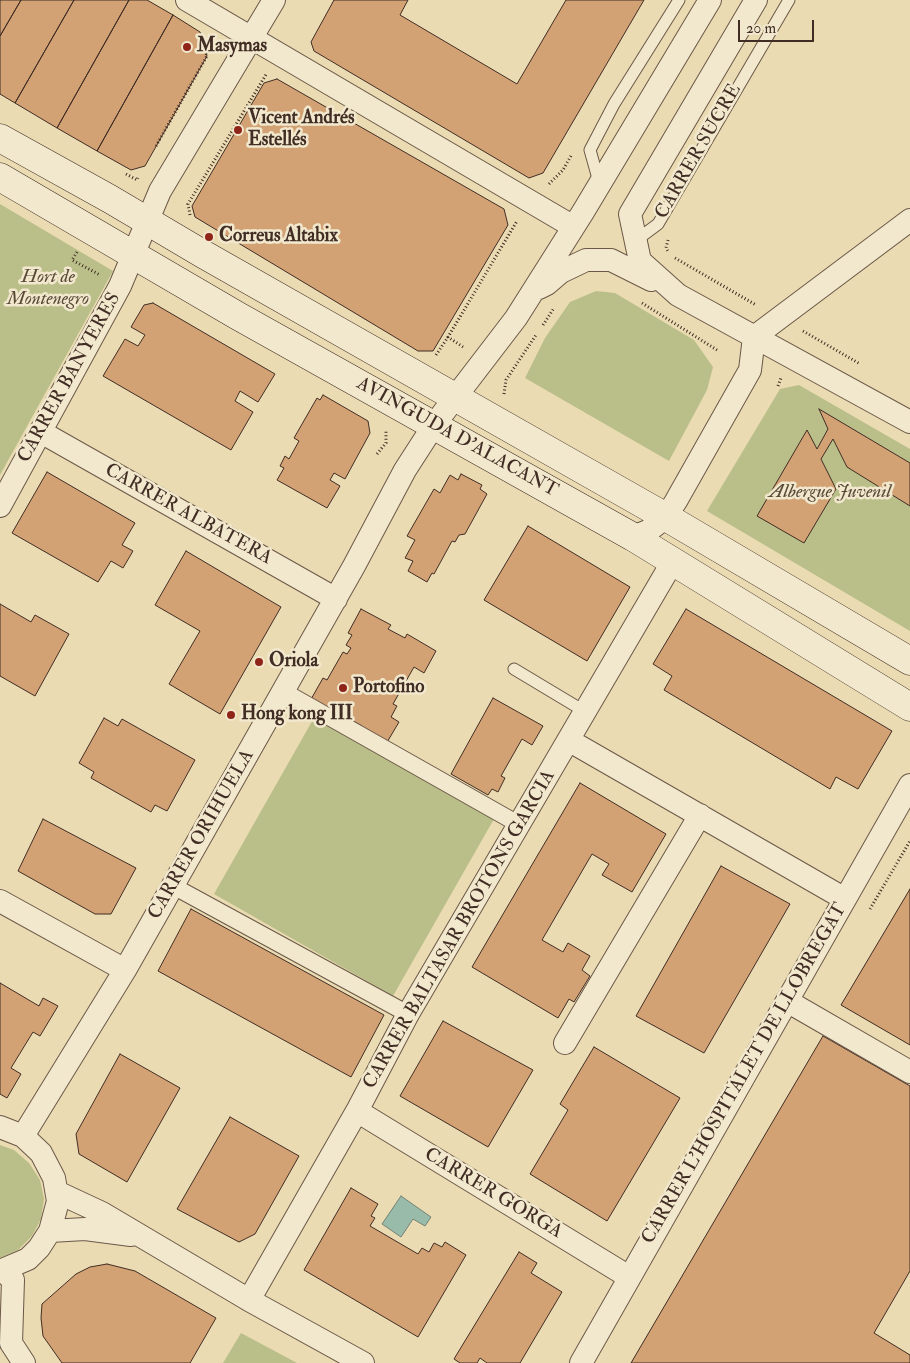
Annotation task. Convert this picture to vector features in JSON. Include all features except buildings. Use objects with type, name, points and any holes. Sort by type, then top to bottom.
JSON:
[{"type":"main road","name":"AVINGUDA D'ALACANT","points":[[0,138],[456,396],[910,661]]},
{"type":"main road","name":"AVINGUDA D'ALACANT","points":[[0,177],[633,537],[910,707]]},
{"type":"street","points":[[187,0],[572,226]]},
{"type":"street","name":"CARRER BANYERES","points":[[0,506],[120,286],[160,191],[274,0]]},
{"type":"street","points":[[456,396],[516,318],[534,290],[710,0]]},
{"type":"street","name":"CARRER SUCRE","points":[[635,241],[630,214],[756,0]]},
{"type":"street","points":[[633,537],[648,531],[666,517],[750,370],[754,336],[910,220]]},
{"type":"street","points":[[635,241],[640,261],[678,295]]},
{"type":"street","points":[[534,290],[547,284],[561,272],[586,260],[611,260],[629,267],[910,422]]},
{"type":"street","name":"CARRER ORIHUELA","points":[[22,1136],[125,970],[336,599],[405,470],[434,425],[456,396]]},
{"type":"street","name":"CARRER ALBATERA","points":[[40,432],[336,599]]},
{"type":"street","name":"CARRER BALTASAR BROTONS GARCIA","points":[[249,1300],[357,1111],[408,1014],[570,741],[584,711],[673,562]]},
{"type":"street","points":[[283,691],[520,825]]},
{"type":"street","points":[[570,741],[845,899]]},
{"type":"street","name":"CARRER L'HOSPITALET DE LLOBREGAT","points":[[580,1363],[910,785]]},
{"type":"street","points":[[565,1044],[700,815]]},
{"type":"street","points":[[173,886],[408,1014]]},
{"type":"street","points":[[0,901],[125,970]]},
{"type":"street","points":[[787,1001],[910,1072]]},
{"type":"street","name":"CARRER GORGA","points":[[357,1111],[630,1277]]},
{"type":"street","points":[[0,1127],[22,1136],[34,1145],[48,1164],[57,1192],[56,1214],[50,1231],[40,1248],[28,1259],[2,1271],[13,1280],[11,1343],[24,1363]]},
{"type":"street","points":[[57,1192],[102,1213],[249,1300],[362,1363]]},
{"type":"street","points":[[50,1231],[85,1229],[144,1237]]},
{"type":"lane","points":[[600,184],[590,150],[614,104],[679,0]]},
{"type":"lane","name":"CARRER SUCRE","points":[[635,241],[658,224],[789,0]]},
{"type":"lane","points":[[514,669],[584,711]]},
{"type":"path","points":[[154,149],[207,56],[200,32]]},
{"type":"path","points":[[190,217],[188,204],[269,70]]},
{"type":"path","points":[[126,174],[137,180],[141,173]]},
{"type":"path","points":[[466,349],[448,337],[521,215]]},
{"type":"path","points":[[672,232],[666,248],[670,254],[761,308]]},
{"type":"path","points":[[80,246],[72,260],[103,277]]},
{"type":"path","points":[[506,380],[560,300]]},
{"type":"path","points":[[640,302],[718,350]]},
{"type":"path","points":[[798,328],[867,368]]},
{"type":"path","points":[[377,454],[386,443],[385,426]]},
{"type":"green space","name":"Hort de Montenegro","points":[[0,204],[113,271],[0,475]]},
{"type":"green space","points":[[596,291],[615,293],[694,340],[713,367],[707,390],[669,461],[525,378],[545,338],[570,302]]},
{"type":"green space","name":"Albergue Juvenil","points":[[799,385],[910,449],[910,631],[707,511],[780,389]]},
{"type":"green space","points":[[315,716],[494,819],[393,996],[214,894]]},
{"type":"green space","points":[[0,1145],[14,1150],[29,1163],[40,1180],[44,1199],[41,1219],[32,1236],[18,1250],[0,1258]]},
{"type":"green space","points":[[241,1333],[297,1363],[223,1363]]},
{"type":"shaded area","points":[[401,1196],[431,1217],[425,1226],[413,1219],[401,1237],[382,1224]]},
{"type":"place","name":"Masymas","points":[[187,47]]},
{"type":"place","name":"Vicent Andrés Estellés","points":[[238,130]]},
{"type":"place","name":"Correus Altabix","points":[[209,237]]},
{"type":"place","name":"Oriola","points":[[259,662]]},
{"type":"place","name":"Portofino","points":[[343,688]]},
{"type":"place","name":"Hong kong III","points":[[231,715]]}]
